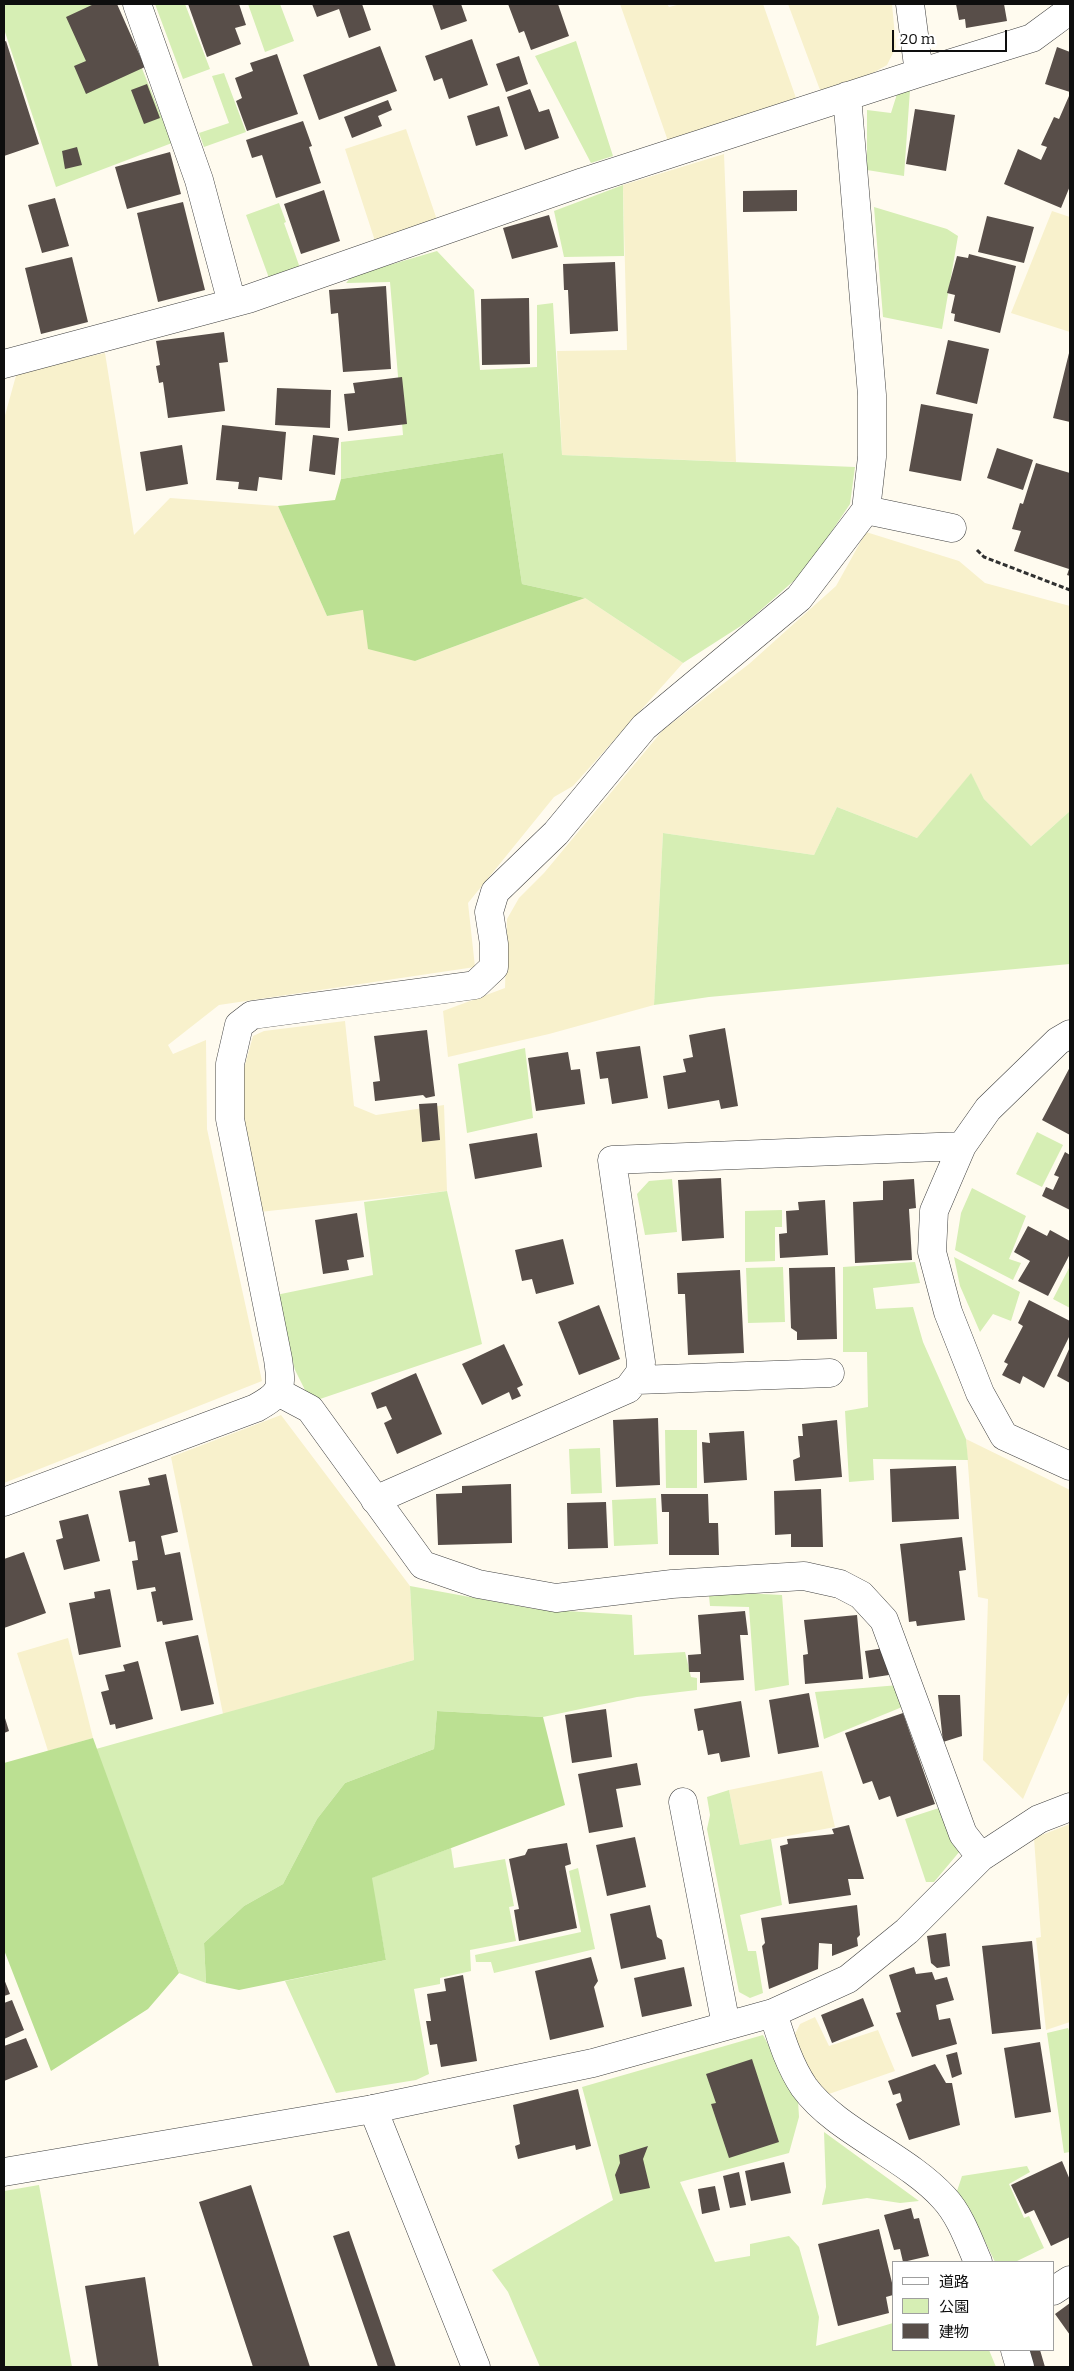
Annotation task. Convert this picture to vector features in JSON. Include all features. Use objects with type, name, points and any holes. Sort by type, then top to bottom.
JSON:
[{"type":"street","points":[[137,4],[199,180],[232,303]]},
{"type":"street","points":[[910,4],[919,72]]},
{"type":"street","points":[[4,364],[232,303],[583,182],[919,72],[1032,38],[1070,10]]},
{"type":"street","points":[[4,1502],[256,1408],[270,1400],[281,1386],[278,1359],[230,1119],[230,1064],[239,1025],[252,1015],[475,985],[494,968],[494,944],[489,912],[494,892],[556,833],[644,727],[799,598],[866,510],[872,457],[872,395],[847,96]]},
{"type":"street","points":[[866,510],[952,528]]},
{"type":"street","points":[[1070,1034],[1058,1041],[988,1109],[962,1146],[934,1211],[932,1252],[948,1312],[980,1393],[1004,1436],[1070,1466]]},
{"type":"street","points":[[375,1500],[628,1389],[637,1380],[641,1362],[612,1160],[962,1146]]},
{"type":"street","points":[[637,1380],[830,1373]]},
{"type":"street","points":[[278,1392],[310,1410],[423,1565],[478,1584],[556,1598],[672,1584],[804,1576],[840,1584],[862,1595],[884,1620],[963,1834],[981,1857]]},
{"type":"street","points":[[682,1802],[726,2025]]},
{"type":"street","points":[[4,2172],[373,2110],[593,2063],[773,2013],[848,1979],[907,1930],[981,1857],[1039,1819],[1070,1807]]},
{"type":"street","points":[[773,2013],[785,2052],[805,2087],[832,2115],[923,2178],[946,2200],[964,2230],[978,2261]]},
{"type":"street","points":[[373,2110],[476,2367]]},
{"type":"street","points":[[1054,2290],[1070,2280]]},
{"type":"street","points":[[1014,2351],[1020,2367]]},
{"type":"path","points":[[952,528],[984,557],[1070,590]]},
{"type":"shaded area","points":[[620,4],[667,4],[669,7],[681,4],[763,4],[796,98],[668,141]]},
{"type":"shaded area","points":[[788,4],[892,4],[896,47],[887,65],[855,83],[820,90]]},
{"type":"shaded area","points":[[406,129],[437,220],[375,241],[345,149]]},
{"type":"shaded area","points":[[724,154],[736,462],[562,455],[557,351],[627,350],[623,185]]},
{"type":"shaded area","points":[[1052,211],[1070,217],[1070,332],[1011,313]]},
{"type":"shaded area","points":[[105,353],[134,535],[170,498],[278,506],[327,616],[363,610],[415,661],[585,598],[683,663],[573,786],[554,797],[468,903],[475,967],[219,1005],[168,1045],[173,1054],[206,1040],[207,1129],[262,1381],[4,1483],[4,419],[17,372]]},
{"type":"shaded area","points":[[866,532],[959,561],[985,583],[1070,606],[1070,811],[1031,846],[984,799],[971,774],[917,838],[837,807],[814,855],[663,833],[654,1005],[549,1034],[448,1057],[443,1011],[505,988],[507,919],[519,898],[544,873],[663,730],[749,664],[836,586]]},
{"type":"shaded area","points":[[345,1021],[354,1106],[376,1115],[444,1105],[447,1191],[260,1212],[244,1121],[243,1072],[253,1036],[264,1031]]},
{"type":"shaded area","points":[[281,1415],[410,1586],[414,1660],[223,1714],[171,1457]]},
{"type":"shaded area","points":[[966,1439],[1070,1490],[1070,1690],[1023,1799],[983,1760],[988,1599],[978,1597]]},
{"type":"shaded area","points":[[68,1638],[93,1738],[48,1751],[17,1653]]},
{"type":"shaded area","points":[[822,1771],[835,1827],[740,1845],[729,1790]]},
{"type":"shaded area","points":[[1070,1824],[1070,2022],[1046,2030],[1036,1938],[1041,1937],[1034,1838]]},
{"type":"shaded area","points":[[815,2017],[829,2046],[878,2030],[895,2071],[826,2095],[799,2063],[795,2034],[800,2024]]},
{"type":"green space","points":[[4,4],[116,4],[172,143],[56,187],[4,29]]},
{"type":"green space","points":[[155,4],[185,4],[210,69],[183,79]]},
{"type":"green space","points":[[248,4],[280,4],[294,41],[265,52]]},
{"type":"green space","points":[[576,41],[613,156],[591,163],[535,56]]},
{"type":"green space","points":[[224,73],[246,132],[204,147],[199,133],[229,123],[212,76]]},
{"type":"green space","points":[[910,90],[904,176],[867,170],[867,110],[891,113],[897,94]]},
{"type":"green space","points":[[623,185],[624,256],[564,257],[554,211]]},
{"type":"green space","points":[[279,203],[300,268],[269,278],[246,215]]},
{"type":"green space","points":[[874,207],[947,229],[958,236],[942,329],[883,317]]},
{"type":"green space","points":[[437,251],[474,290],[480,370],[537,367],[537,305],[553,303],[562,455],[855,467],[850,504],[805,571],[747,622],[683,663],[585,598],[522,584],[503,453],[341,479],[341,442],[403,435],[390,282],[346,283],[352,276]]},
{"type":"green space","points":[[503,453],[522,584],[585,598],[415,661],[368,649],[363,610],[327,616],[278,506],[335,500],[341,479]]},
{"type":"green space","points":[[971,773],[984,799],[1031,846],[1070,811],[1070,964],[709,997],[654,1005],[663,833],[814,855],[837,807],[917,838]]},
{"type":"green space","points":[[525,1048],[533,1118],[467,1133],[458,1064]]},
{"type":"green space","points":[[1037,1132],[1063,1145],[1042,1187],[1016,1174]]},
{"type":"green space","points":[[672,1179],[677,1232],[645,1235],[637,1194],[649,1181]]},
{"type":"green space","points":[[972,1188],[1026,1216],[1009,1259],[1021,1263],[1013,1280],[955,1250],[961,1213]]},
{"type":"green space","points":[[447,1191],[482,1344],[320,1399],[307,1394],[295,1370],[276,1295],[373,1275],[364,1202]]},
{"type":"green space","points":[[782,1210],[782,1227],[775,1227],[775,1261],[745,1262],[745,1211]]},
{"type":"green space","points":[[954,1257],[1020,1292],[1011,1321],[993,1314],[980,1332],[960,1286]]},
{"type":"green space","points":[[915,1262],[920,1283],[873,1288],[876,1309],[913,1307],[923,1342],[966,1439],[968,1460],[873,1459],[874,1480],[849,1482],[845,1411],[868,1407],[867,1352],[843,1352],[843,1267]]},
{"type":"green space","points":[[783,1267],[785,1322],[748,1323],[746,1268]]},
{"type":"green space","points":[[1070,1269],[1070,1308],[1053,1299]]},
{"type":"green space","points":[[665,1430],[697,1430],[697,1488],[666,1488]]},
{"type":"green space","points":[[600,1448],[602,1493],[571,1494],[569,1449]]},
{"type":"green space","points":[[656,1498],[658,1544],[614,1546],[612,1500]]},
{"type":"green space","points":[[410,1586],[535,1609],[632,1615],[634,1655],[685,1652],[691,1677],[697,1678],[697,1690],[637,1697],[543,1717],[437,1711],[434,1749],[345,1783],[317,1819],[283,1884],[244,1906],[204,1943],[206,1983],[179,1973],[96,1749],[414,1660]]},
{"type":"green space","points":[[742,1593],[782,1595],[789,1685],[755,1691],[749,1607],[710,1606],[709,1596]]},
{"type":"green space","points":[[899,1685],[907,1705],[824,1739],[815,1692]]},
{"type":"green space","points":[[437,1711],[543,1717],[565,1805],[372,1878],[386,1960],[239,1990],[206,1983],[204,1943],[244,1906],[283,1884],[317,1819],[345,1783],[434,1749]]},
{"type":"green space","points":[[93,1738],[179,1973],[148,2009],[51,2071],[4,1950],[4,1763]]},
{"type":"green space","points":[[729,1790],[740,1845],[771,1839],[782,1905],[740,1915],[748,1951],[756,1951],[763,1993],[750,1998],[739,1992],[707,1829],[710,1815],[707,1797]]},
{"type":"green space","points":[[942,1807],[960,1851],[934,1882],[926,1882],[905,1819]]},
{"type":"green space","points":[[451,1848],[454,1868],[505,1859],[514,1906],[509,1907],[516,1941],[470,1950],[471,1971],[440,1978],[440,1984],[414,1989],[429,2074],[416,2080],[336,2093],[285,1981],[386,1960],[371,1878]]},
{"type":"green space","points":[[578,1868],[595,1949],[494,1973],[491,1962],[476,1962],[475,1955],[581,1932],[569,1871]]},
{"type":"green space","points":[[1068,2028],[1070,2033],[1070,2152],[1064,2153],[1047,2033]]},
{"type":"green space","points":[[763,2035],[798,2100],[799,2117],[789,2153],[680,2182],[715,2262],[750,2256],[750,2244],[789,2236],[799,2247],[819,2317],[816,2346],[892,2323],[892,2351],[989,2351],[996,2367],[540,2367],[508,2292],[492,2270],[613,2200],[582,2087]]},
{"type":"green space","points":[[824,2132],[919,2201],[900,2203],[867,2198],[822,2205],[826,2187]]},
{"type":"green space","points":[[1027,2166],[1030,2172],[1009,2184],[1024,2218],[1029,2216],[1044,2248],[1017,2261],[995,2261],[971,2212],[957,2191],[962,2176]]},
{"type":"green space","points":[[39,2185],[72,2367],[4,2367],[4,2191]]},
{"type":"building","points":[[94,4],[117,4],[145,67],[86,94],[74,66],[86,61],[66,17]]},
{"type":"building","points":[[188,4],[239,4],[246,25],[235,28],[241,44],[207,57]]},
{"type":"building","points":[[312,4],[362,4],[371,30],[349,38],[339,9],[317,17]]},
{"type":"building","points":[[432,4],[461,4],[467,21],[441,30]]},
{"type":"building","points":[[508,4],[558,4],[569,36],[531,50],[524,31],[519,33]]},
{"type":"building","points":[[956,4],[1004,4],[1007,21],[966,28],[965,19],[959,20]]},
{"type":"building","points":[[472,39],[488,85],[449,99],[442,78],[434,81],[425,56]]},
{"type":"building","points":[[6,41],[39,144],[4,156],[4,42]]},
{"type":"building","points":[[380,46],[397,91],[319,120],[303,75]]},
{"type":"building","points":[[1057,47],[1070,52],[1070,92],[1045,84]]},
{"type":"building","points":[[277,54],[298,114],[247,131],[236,101],[242,98],[235,78],[253,71],[250,63]]},
{"type":"building","points":[[519,56],[528,84],[506,92],[496,64]]},
{"type":"building","points":[[147,84],[160,118],[144,124],[131,90]]},
{"type":"building","points":[[530,89],[539,112],[549,109],[559,138],[525,150],[507,97]]},
{"type":"building","points":[[1069,96],[1070,186],[1061,208],[1004,184],[1018,149],[1041,160],[1047,147],[1041,145],[1054,117],[1059,119]]},
{"type":"building","points":[[388,100],[392,110],[378,116],[382,126],[352,138],[344,117]]},
{"type":"building","points":[[499,106],[508,136],[476,146],[467,116]]},
{"type":"building","points":[[915,109],[955,115],[946,171],[906,164]]},
{"type":"building","points":[[303,121],[312,146],[309,147],[321,183],[276,198],[262,155],[252,158],[246,140]]},
{"type":"building","points":[[77,147],[82,165],[65,169],[62,151]]},
{"type":"building","points":[[170,152],[181,194],[127,209],[115,167]]},
{"type":"building","points":[[324,190],[340,241],[301,254],[284,204]]},
{"type":"building","points":[[797,190],[797,211],[743,212],[743,191]]},
{"type":"building","points":[[55,198],[69,246],[42,253],[28,205]]},
{"type":"building","points":[[183,202],[205,290],[158,302],[137,213]]},
{"type":"building","points":[[549,215],[558,247],[512,259],[503,228]]},
{"type":"building","points":[[987,216],[1034,227],[1024,263],[978,252]]},
{"type":"building","points":[[969,254],[1016,266],[1000,333],[954,321],[955,314],[951,313],[955,295],[947,293],[957,256],[968,258]]},
{"type":"building","points":[[72,257],[88,322],[41,334],[25,268]]},
{"type":"building","points":[[615,262],[618,331],[570,334],[568,290],[564,290],[563,264]]},
{"type":"building","points":[[386,286],[391,369],[343,372],[338,313],[331,314],[329,290]]},
{"type":"building","points":[[529,298],[530,364],[482,365],[481,299]]},
{"type":"building","points":[[224,332],[228,362],[219,363],[225,411],[168,418],[163,382],[159,383],[156,366],[160,365],[156,341]]},
{"type":"building","points":[[948,340],[989,349],[977,404],[936,394]]},
{"type":"building","points":[[1070,349],[1070,422],[1053,418]]},
{"type":"building","points":[[402,377],[407,424],[348,431],[344,394],[355,393],[353,383]]},
{"type":"building","points":[[277,388],[331,390],[330,428],[275,425]]},
{"type":"building","points":[[921,404],[973,414],[961,481],[909,471]]},
{"type":"building","points":[[222,425],[286,432],[282,480],[259,477],[257,491],[238,489],[239,482],[216,480]]},
{"type":"building","points":[[313,435],[339,438],[335,475],[309,471]]},
{"type":"building","points":[[182,445],[188,484],[146,491],[140,452]]},
{"type":"building","points":[[997,448],[1033,460],[1023,490],[987,478]]},
{"type":"building","points":[[1036,463],[1070,473],[1070,576],[1067,575],[1069,569],[1014,551],[1021,531],[1012,529],[1020,503],[1023,504]]},
{"type":"building","points":[[725,1028],[738,1106],[721,1109],[719,1100],[668,1109],[663,1076],[686,1072],[683,1059],[693,1057],[689,1035]]},
{"type":"building","points":[[427,1030],[435,1096],[426,1098],[423,1095],[375,1101],[373,1082],[380,1081],[374,1036]]},
{"type":"building","points":[[640,1046],[648,1098],[612,1104],[608,1078],[600,1079],[596,1052]]},
{"type":"building","points":[[568,1052],[571,1070],[580,1069],[585,1104],[536,1111],[528,1058]]},
{"type":"building","points":[[1070,1067],[1070,1135],[1042,1120]]},
{"type":"building","points":[[437,1103],[440,1140],[422,1142],[419,1104]]},
{"type":"building","points":[[537,1133],[542,1167],[475,1179],[469,1144]]},
{"type":"building","points":[[1065,1152],[1070,1155],[1070,1210],[1042,1196],[1046,1187],[1053,1190],[1059,1177],[1054,1175]]},
{"type":"building","points":[[721,1178],[724,1238],[682,1241],[678,1180]]},
{"type":"building","points":[[914,1179],[916,1208],[909,1209],[912,1260],[855,1263],[853,1202],[883,1200],[883,1181]]},
{"type":"building","points":[[825,1200],[828,1255],[780,1258],[779,1234],[787,1233],[786,1211],[799,1210],[798,1202]]},
{"type":"building","points":[[357,1213],[364,1257],[347,1260],[349,1270],[323,1274],[315,1220]]},
{"type":"building","points":[[1028,1226],[1047,1236],[1050,1230],[1070,1241],[1070,1254],[1048,1296],[1018,1281],[1030,1261],[1014,1252]]},
{"type":"building","points":[[563,1239],[574,1284],[536,1294],[532,1279],[522,1281],[515,1250]]},
{"type":"building","points":[[835,1267],[837,1339],[797,1340],[797,1332],[791,1328],[789,1268]]},
{"type":"building","points":[[740,1270],[744,1353],[688,1355],[685,1294],[678,1294],[677,1273]]},
{"type":"building","points":[[1029,1300],[1070,1321],[1070,1335],[1044,1388],[1023,1376],[1020,1384],[1002,1375],[1008,1364],[1004,1362],[1023,1326],[1018,1323]]},
{"type":"building","points":[[599,1305],[620,1359],[579,1375],[558,1322]]},
{"type":"building","points":[[504,1344],[523,1385],[517,1388],[521,1396],[512,1400],[509,1392],[482,1405],[462,1364]]},
{"type":"building","points":[[1070,1347],[1070,1383],[1057,1376]]},
{"type":"building","points":[[416,1373],[442,1434],[397,1454],[384,1423],[392,1419],[386,1406],[377,1409],[371,1393]]},
{"type":"building","points":[[658,1418],[660,1485],[616,1487],[613,1420]]},
{"type":"building","points":[[837,1420],[842,1477],[795,1481],[793,1460],[800,1457],[798,1436],[803,1436],[802,1424]]},
{"type":"building","points":[[744,1431],[747,1480],[704,1483],[702,1442],[710,1443],[709,1433]]},
{"type":"building","points":[[956,1466],[959,1519],[892,1522],[890,1469]]},
{"type":"building","points":[[166,1474],[178,1532],[161,1536],[165,1555],[180,1552],[193,1620],[163,1625],[162,1621],[157,1622],[151,1592],[156,1591],[155,1587],[137,1590],[132,1561],[138,1560],[135,1541],[129,1542],[119,1491],[150,1485],[148,1478]]},
{"type":"building","points":[[511,1484],[512,1543],[438,1545],[436,1494],[462,1493],[462,1486]]},
{"type":"building","points":[[821,1489],[823,1547],[791,1547],[791,1534],[775,1535],[774,1491]]},
{"type":"building","points":[[661,1494],[708,1494],[709,1523],[718,1523],[719,1555],[669,1555],[669,1512],[662,1512]]},
{"type":"building","points":[[606,1502],[608,1548],[568,1549],[567,1503]]},
{"type":"building","points":[[88,1514],[100,1561],[64,1570],[56,1540],[63,1538],[59,1521]]},
{"type":"building","points":[[962,1537],[966,1570],[959,1571],[965,1620],[917,1626],[916,1621],[909,1622],[900,1544]]},
{"type":"building","points":[[24,1552],[46,1613],[4,1628],[4,1559]]},
{"type":"building","points":[[110,1589],[121,1647],[79,1655],[69,1603],[95,1598],[94,1592]]},
{"type":"building","points":[[745,1611],[748,1635],[740,1635],[744,1680],[700,1683],[700,1672],[689,1672],[688,1655],[701,1654],[698,1615]]},
{"type":"building","points":[[857,1615],[863,1679],[805,1684],[803,1655],[808,1654],[804,1620]]},
{"type":"building","points":[[198,1635],[214,1704],[181,1711],[165,1642]]},
{"type":"building","points":[[884,1648],[889,1675],[869,1678],[865,1651]]},
{"type":"building","points":[[138,1661],[153,1719],[116,1729],[115,1724],[110,1725],[101,1692],[109,1690],[105,1675],[125,1671],[123,1665]]},
{"type":"building","points":[[809,1693],[819,1747],[778,1754],[769,1700]]},
{"type":"building","points":[[938,1695],[960,1695],[962,1736],[943,1742]]},
{"type":"building","points":[[741,1701],[750,1757],[721,1762],[719,1753],[708,1755],[703,1730],[698,1731],[694,1709]]},
{"type":"building","points":[[606,1709],[612,1757],[572,1763],[565,1715]]},
{"type":"building","points":[[903,1713],[935,1804],[897,1817],[890,1796],[879,1800],[872,1781],[863,1784],[845,1733]]},
{"type":"building","points":[[4,1715],[9,1731],[4,1733]]},
{"type":"building","points":[[637,1763],[641,1785],[616,1789],[623,1827],[589,1833],[578,1774]]},
{"type":"building","points":[[849,1825],[864,1879],[848,1879],[851,1895],[789,1904],[780,1846],[788,1844],[787,1839],[834,1834],[832,1829]]},
{"type":"building","points":[[635,1837],[646,1887],[607,1896],[596,1845]]},
{"type":"building","points":[[567,1843],[571,1864],[565,1866],[577,1928],[519,1941],[514,1910],[519,1909],[509,1859],[525,1855],[528,1849]]},
{"type":"building","points":[[650,1905],[657,1937],[662,1940],[666,1959],[621,1969],[610,1914]]},
{"type":"building","points":[[857,1905],[860,1935],[857,1938],[858,1946],[832,1956],[832,1944],[819,1943],[818,1969],[769,1989],[762,1946],[765,1943],[761,1918]]},
{"type":"building","points":[[946,1933],[950,1966],[937,1968],[931,1963],[927,1936]]},
{"type":"building","points":[[1032,1941],[1041,2029],[992,2034],[982,1946]]},
{"type":"building","points":[[591,1957],[598,1981],[594,1987],[604,2027],[550,2040],[535,1971]]},
{"type":"building","points":[[684,1967],[692,2006],[642,2017],[634,1978]]},
{"type":"building","points":[[914,1967],[916,1974],[932,1972],[935,1980],[947,1977],[954,2000],[936,2005],[939,2020],[950,2018],[957,2044],[912,2057],[896,2013],[901,2012],[889,1975]]},
{"type":"building","points":[[463,1975],[477,2061],[441,2067],[437,2044],[430,2045],[426,2021],[431,2021],[427,1994],[446,1991],[444,1979]]},
{"type":"building","points":[[4,1979],[10,1994],[4,1996]]},
{"type":"building","points":[[863,1998],[874,2026],[832,2043],[821,2015]]},
{"type":"building","points":[[12,2000],[24,2030],[4,2039],[4,2003]]},
{"type":"building","points":[[26,2038],[38,2067],[4,2081],[4,2046]]},
{"type":"building","points":[[1040,2042],[1051,2112],[1015,2118],[1004,2048]]},
{"type":"building","points":[[957,2052],[962,2074],[952,2078],[946,2055]]},
{"type":"building","points":[[752,2059],[779,2142],[729,2158],[711,2104],[716,2103],[706,2074]]},
{"type":"building","points":[[935,2064],[946,2083],[952,2083],[960,2125],[909,2140],[896,2104],[902,2101],[900,2093],[893,2095],[888,2081]]},
{"type":"building","points":[[578,2089],[591,2146],[576,2150],[575,2145],[518,2159],[515,2146],[520,2144],[513,2105]]},
{"type":"building","points":[[648,2146],[643,2159],[650,2188],[620,2194],[615,2175],[620,2163],[619,2155]]},
{"type":"building","points":[[1062,2161],[1070,2180],[1070,2237],[1051,2246],[1034,2210],[1025,2214],[1011,2185]]},
{"type":"building","points":[[784,2162],[791,2193],[751,2201],[745,2171]]},
{"type":"building","points":[[739,2172],[746,2205],[730,2208],[723,2176]]},
{"type":"building","points":[[251,2185],[310,2367],[253,2367],[199,2202]]},
{"type":"building","points":[[715,2186],[720,2210],[702,2214],[698,2189]]},
{"type":"building","points":[[911,2208],[914,2219],[919,2218],[929,2256],[903,2261],[900,2249],[894,2250],[884,2215]]},
{"type":"building","points":[[879,2229],[892,2283],[892,2295],[886,2297],[889,2313],[838,2326],[818,2244]]},
{"type":"building","points":[[349,2231],[396,2367],[378,2367],[333,2236]]},
{"type":"building","points":[[145,2277],[159,2367],[98,2367],[85,2286]]},
{"type":"building","points":[[1070,2303],[1070,2335],[1055,2314]]},
{"type":"building","points":[[1027,2351],[1040,2351],[1045,2367],[1032,2367]]}]
